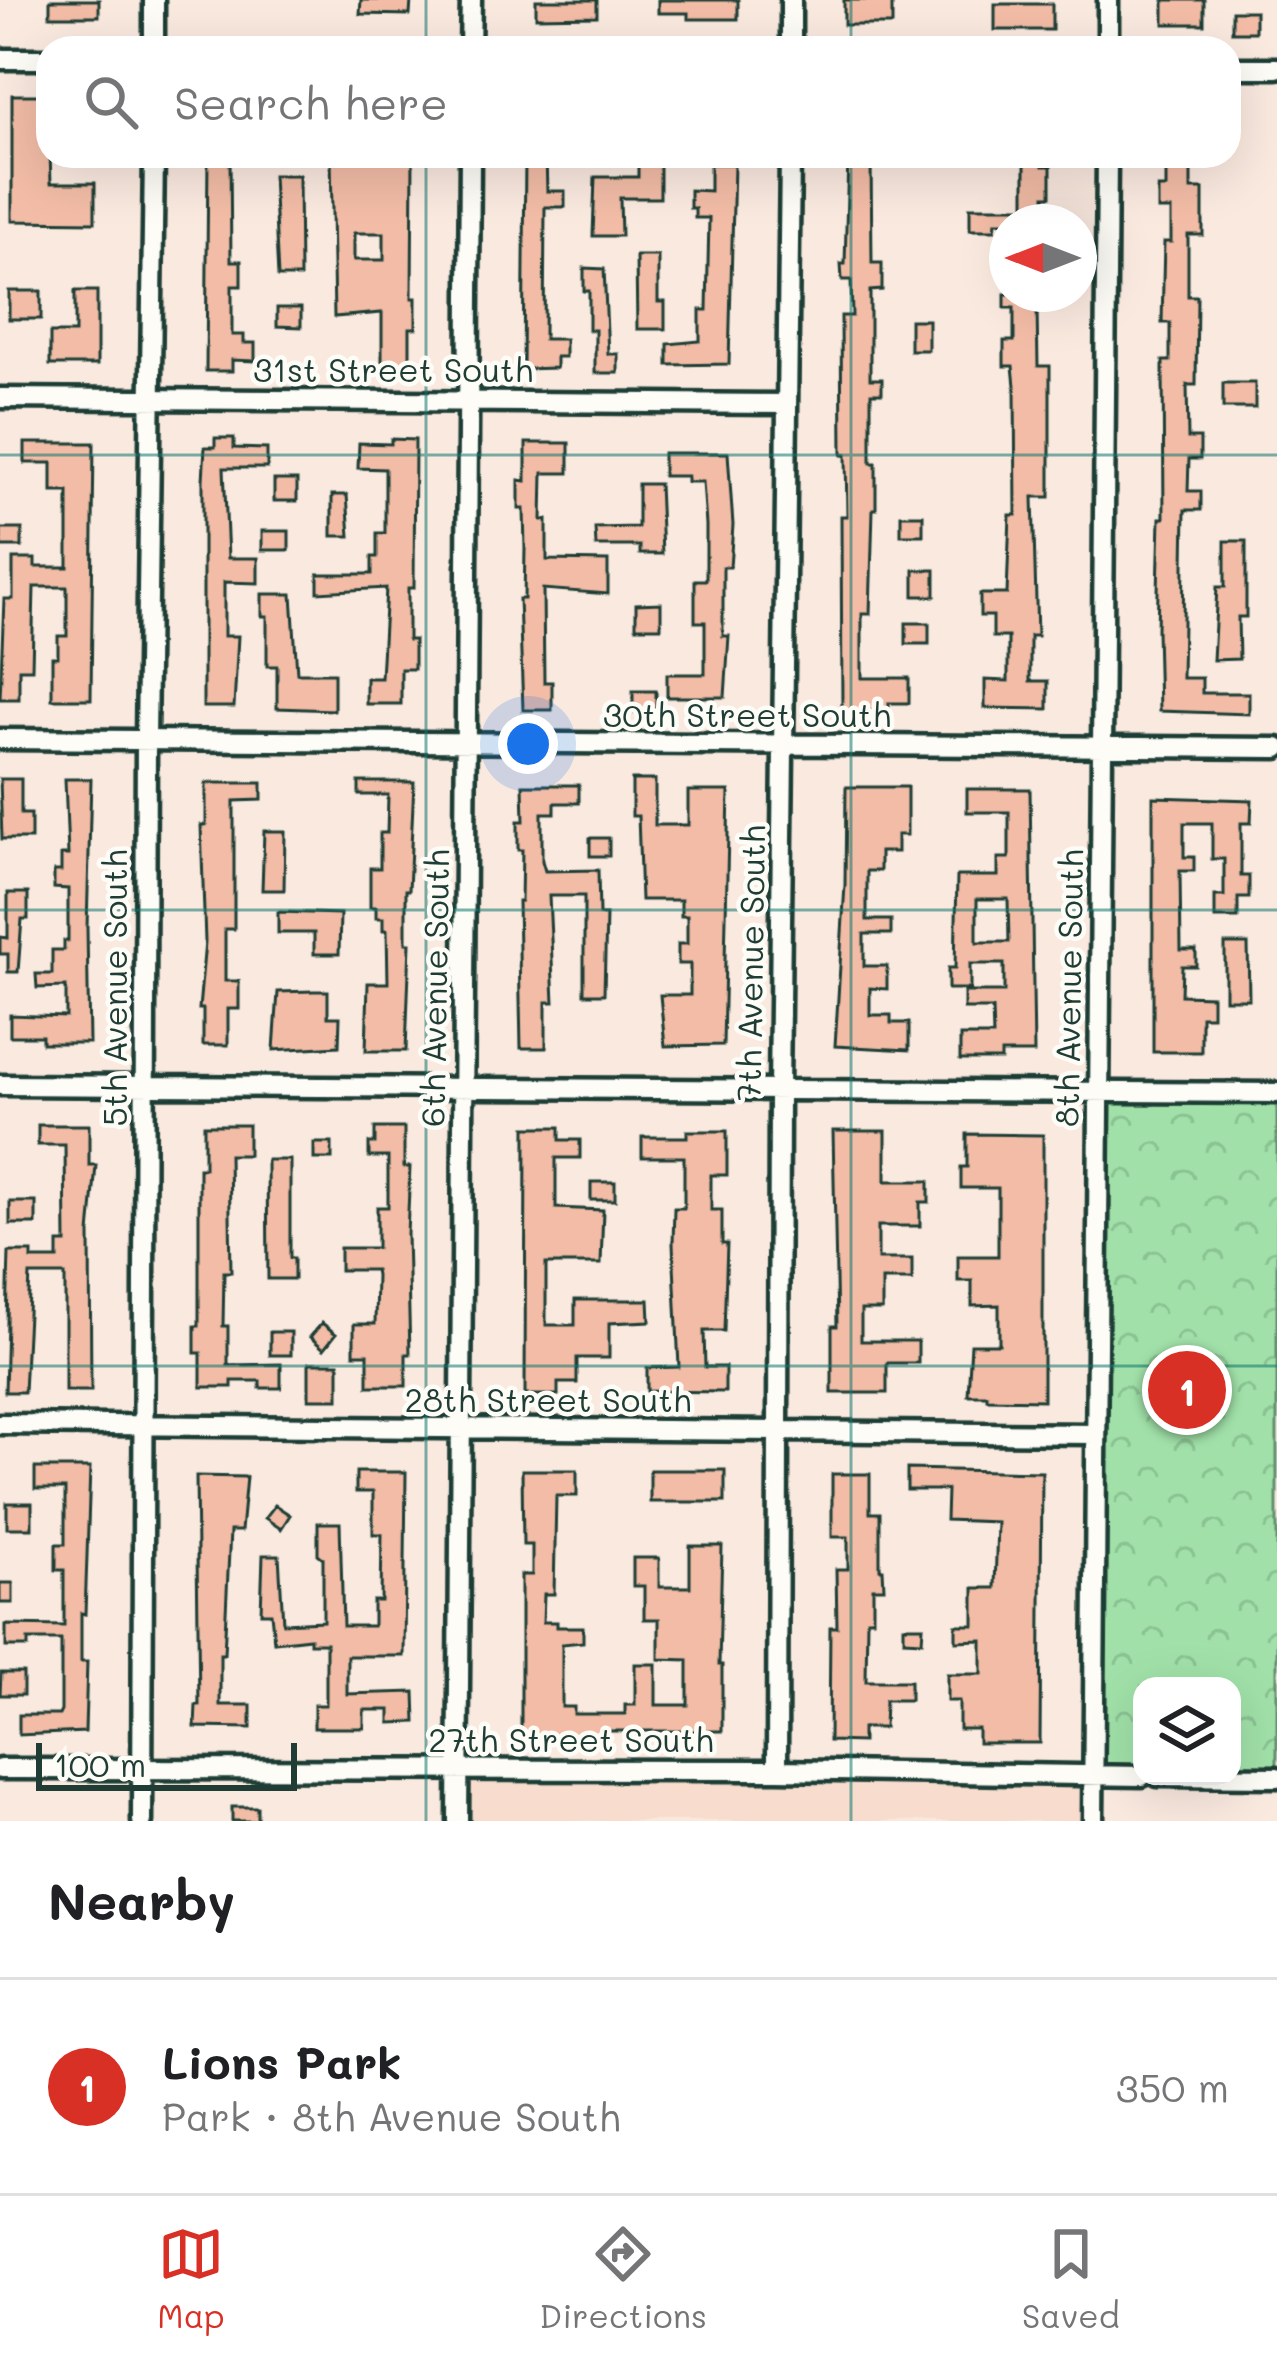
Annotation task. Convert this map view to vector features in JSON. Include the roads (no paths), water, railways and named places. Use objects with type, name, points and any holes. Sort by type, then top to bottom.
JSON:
[{"type":"street","points":[[154,0],[154,36]]},
{"type":"street","points":[[470,36],[471,0]]},
{"type":"street","points":[[791,0],[791,36]]},
{"type":"street","points":[[1108,0],[1108,36]]},
{"type":"street","points":[[0,58],[36,59]]},
{"type":"street","points":[[1241,68],[1277,68]]},
{"type":"street","name":"5th Avenue South","points":[[142,1821],[146,740],[154,168]]},
{"type":"street","name":"6th Avenue South","points":[[458,1821],[470,168]]},
{"type":"street","name":"7th Avenue South","points":[[777,1770],[790,168]]},
{"type":"street","name":"8th Avenue South","points":[[1093,1821],[1107,168]]},
{"type":"street","name":"31st Street South","points":[[0,398],[787,404]]},
{"type":"street","name":"30th Street South","points":[[0,739],[1277,748]]},
{"type":"street","points":[[0,1085],[1277,1094]]},
{"type":"street","name":"28th Street South","points":[[0,1424],[1095,1434]]},
{"type":"street","name":"27th Street South","points":[[0,1768],[1133,1776]]},
{"type":"street","points":[[1241,1777],[1277,1777]]},
{"type":"place","name":"Lions Park","points":[[1187,1390]]}]
